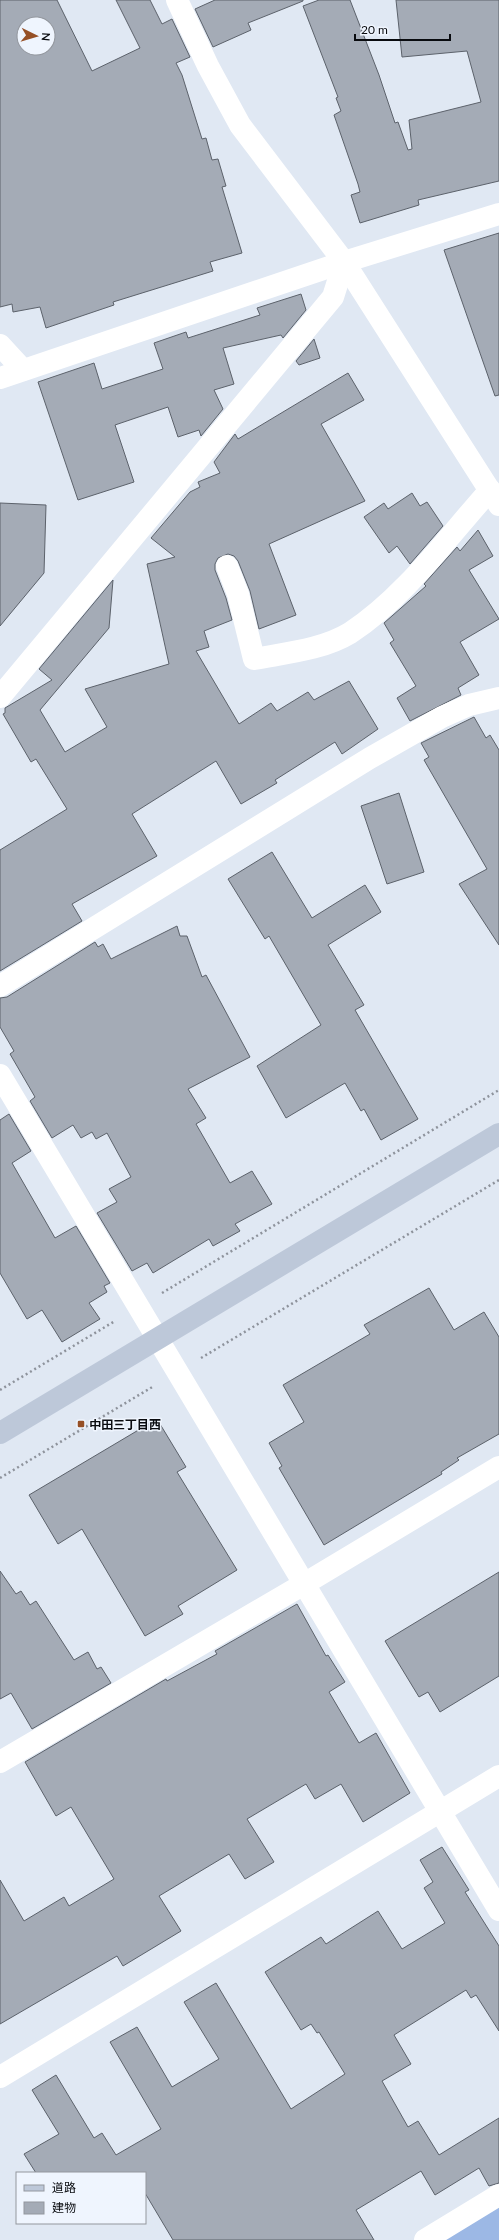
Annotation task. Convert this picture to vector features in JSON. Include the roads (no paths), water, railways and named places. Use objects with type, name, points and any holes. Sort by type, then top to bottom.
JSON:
[{"type":"street","points":[[177,0],[208,66],[240,125],[344,262],[494,498],[397,595],[349,633],[314,648],[254,659],[238,594],[227,566]]},
{"type":"street","points":[[0,378],[344,262],[499,214]]},
{"type":"street","points":[[0,696],[334,297],[344,262]]},
{"type":"street","points":[[0,345],[23,370]]},
{"type":"street","points":[[0,986],[370,758],[442,716],[469,705],[499,698]]},
{"type":"street","points":[[0,1075],[6,1100],[178,1372],[499,1910]]},
{"type":"street","points":[[0,1433],[158,1340],[499,1134]]},
{"type":"street","points":[[0,1762],[304,1584],[499,1467]]},
{"type":"street","points":[[0,2077],[499,1776]]},
{"type":"street","points":[[425,2240],[499,2195]]},
{"type":"place","name":"中田三丁目西","points":[[81,1424]]}]
